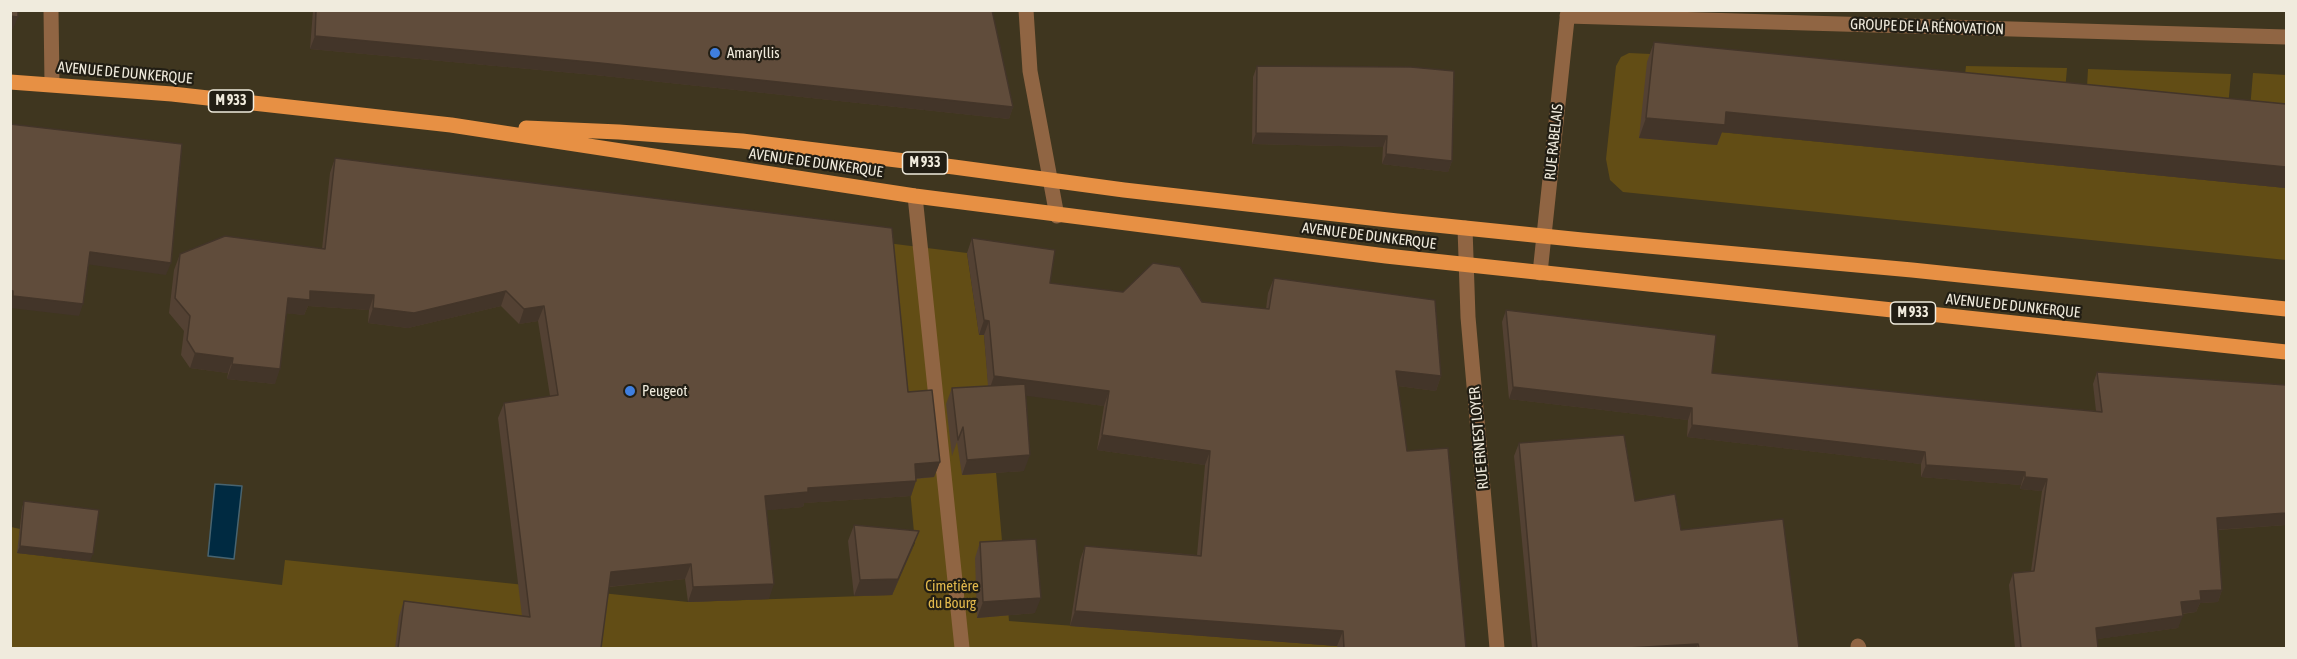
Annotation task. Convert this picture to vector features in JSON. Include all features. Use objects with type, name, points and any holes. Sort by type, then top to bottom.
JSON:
[{"type":"main road","name":"AVENUE DE DUNKERQUE","points":[[10,82],[172,94],[451,125],[1057,216],[1466,265],[2286,352]]},
{"type":"main road","name":"AVENUE DE DUNKERQUE","points":[[451,125],[619,132],[742,141],[1145,193],[1465,228],[1912,270],[2286,309]]},
{"type":"street","points":[[51,10],[52,84]]},
{"type":"street","points":[[1026,10],[1030,71],[1057,216]]},
{"type":"street","name":"GROUPE DE LA RÉNOVATION","points":[[1567,14],[2286,37]]},
{"type":"street","name":"RUE RABELAIS","points":[[1540,273],[1567,14]]},
{"type":"street","points":[[915,196],[962,648]]},
{"type":"street","name":"RUE ERNEST LOYER","points":[[1465,228],[1468,317],[1497,648]]},
{"type":"green space","points":[[1629,53],[1780,60],[1719,132],[2286,188],[2286,260],[1623,192],[1610,180],[1606,159],[1616,66],[1621,57]]},
{"type":"green space","points":[[1966,66],[2067,68],[2064,103],[1963,93]]},
{"type":"green space","points":[[2088,69],[2231,74],[2227,118],[2086,105]]},
{"type":"green space","points":[[2253,73],[2286,75],[2286,124],[2249,121]]},
{"type":"green space","name":"Cimetière du Bourg","points":[[887,243],[967,253],[979,334],[984,335],[1009,621],[1338,646],[1338,648],[11,648],[11,527],[20,529],[18,553],[282,585],[285,560],[688,602],[892,595],[915,543]]},
{"type":"water","points":[[215,484],[242,486],[234,559],[208,556]]},
{"type":"building","points":[[10,10],[18,10],[18,17],[10,16]]},
{"type":"building","points":[[316,10],[992,10],[1013,107],[600,63],[315,36]]},
{"type":"building","points":[[1654,42],[2286,104],[2286,167],[1726,112],[1725,125],[1646,118]]},
{"type":"building","points":[[1257,66],[1411,67],[1454,71],[1452,161],[1386,154],[1387,136],[1256,133]]},
{"type":"building","points":[[10,124],[182,144],[171,263],[90,252],[83,304],[13,296],[13,291],[10,290]]},
{"type":"building","points":[[335,158],[892,228],[908,392],[932,390],[940,462],[915,464],[916,481],[808,488],[808,492],[765,496],[774,584],[693,587],[691,564],[611,572],[601,648],[398,648],[404,601],[530,617],[504,403],[558,395],[544,306],[524,309],[506,291],[414,313],[373,308],[374,295],[310,291],[310,300],[288,298],[280,369],[232,364],[233,358],[195,353],[187,340],[190,316],[175,298],[180,254],[225,236],[325,249]]},
{"type":"building","points":[[972,238],[1055,250],[1050,283],[1123,292],[1153,263],[1180,267],[1202,302],[1269,309],[1274,278],[1435,300],[1441,376],[1396,371],[1407,451],[1448,448],[1466,648],[1344,648],[1343,631],[1075,611],[1085,546],[1201,556],[1210,451],[1102,435],[1109,391],[994,376],[989,321],[984,320]]},
{"type":"building","points":[[1506,310],[1716,335],[1712,373],[1945,397],[2102,412],[2097,372],[2286,385],[2286,513],[2217,518],[2222,590],[2200,591],[2201,600],[2181,602],[2183,616],[2096,628],[2098,648],[2021,648],[2013,573],[2034,571],[2047,479],[2025,477],[2025,472],[1926,465],[1925,452],[1692,425],[1692,408],[1513,387]]},
{"type":"building","points":[[1025,384],[1030,455],[967,460],[963,427],[958,440],[952,388]]},
{"type":"building","points":[[1624,435],[1635,501],[1675,494],[1681,530],[1783,519],[1799,648],[1699,648],[1698,644],[1628,648],[1537,648],[1519,443]]},
{"type":"building","points":[[24,501],[99,510],[93,554],[20,546]]},
{"type":"building","points":[[854,525],[919,531],[898,579],[860,580]]},
{"type":"building","points":[[1036,539],[1041,598],[983,602],[980,542]]},
{"type":"place","name":"Amaryllis","points":[[715,53]]},
{"type":"place","name":"Peugeot","points":[[630,391]]}]
